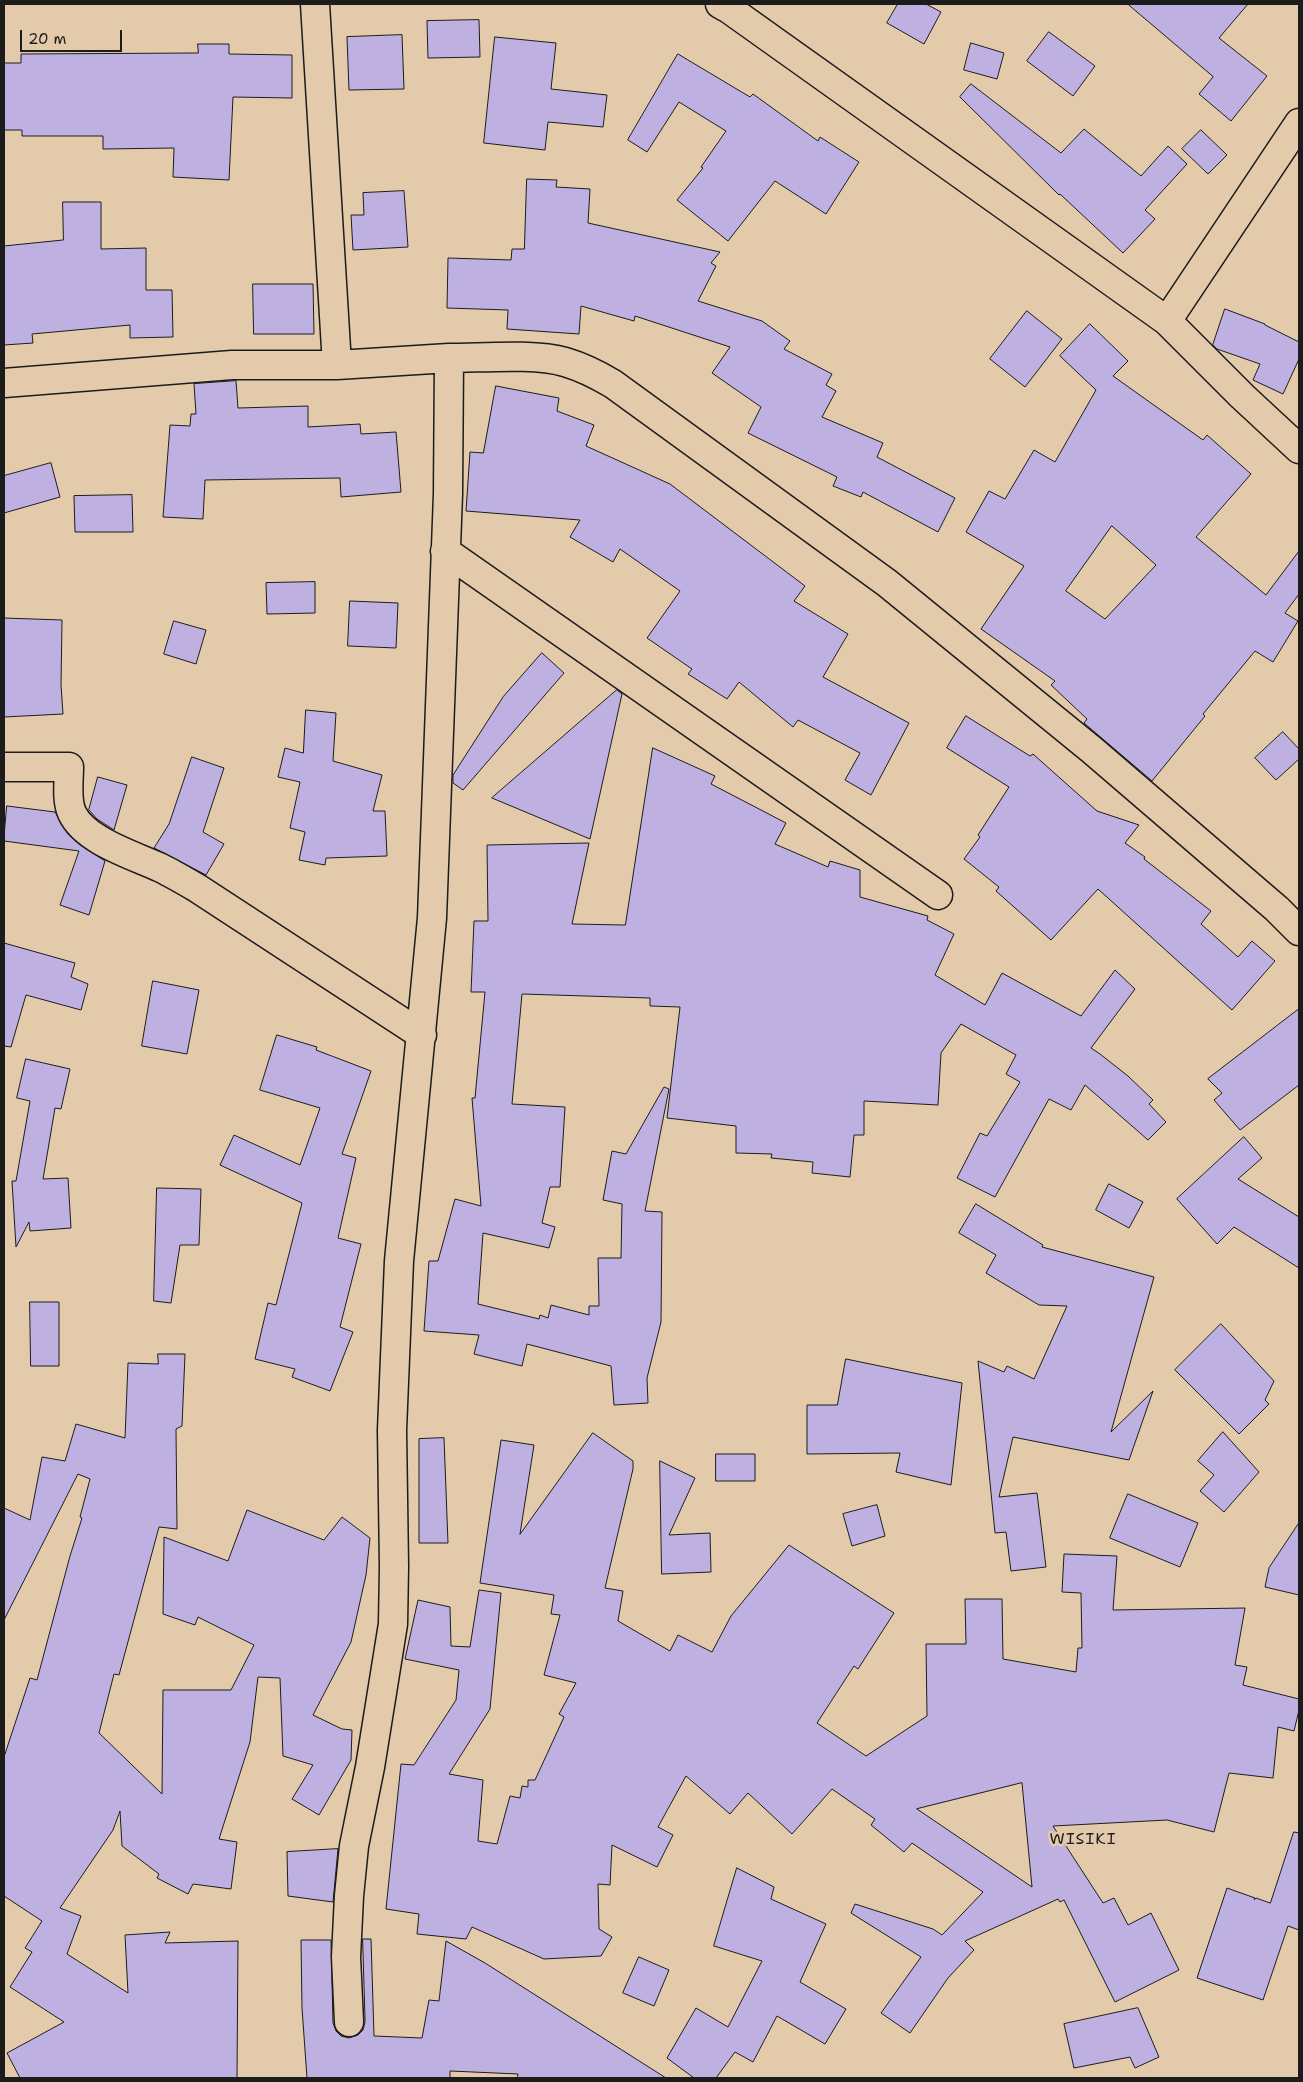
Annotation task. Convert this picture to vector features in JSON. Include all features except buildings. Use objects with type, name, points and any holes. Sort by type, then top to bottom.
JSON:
[{"type":"street","points":[[315,4],[337,365]]},
{"type":"street","points":[[720,4],[738,14],[1168,321],[1242,396],[1299,448]]},
{"type":"street","points":[[1168,321],[1299,123]]},
{"type":"street","points":[[349,2022],[346,1957],[352,1871],[393,1624],[392,1430],[399,1270],[432,918],[445,551],[449,358]]},
{"type":"street","points":[[4,383],[224,366],[337,365],[449,358],[543,358],[564,362],[590,371],[613,384],[887,583],[1092,750],[1299,931]]},
{"type":"street","points":[[445,551],[938,895]]},
{"type":"street","points":[[4,767],[69,767],[71,811],[79,826],[103,842],[163,869],[197,888],[422,1035]]},
{"type":"district","name":"WISIKI","points":[[1083,1840]]}]
